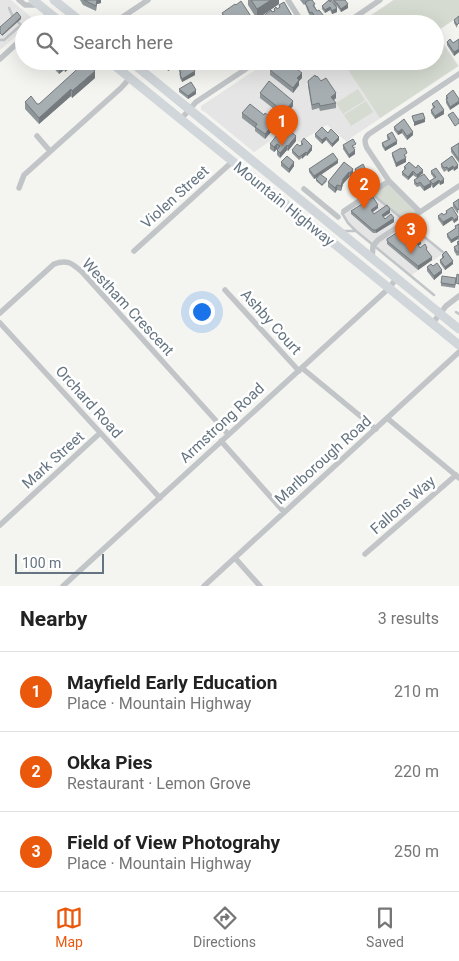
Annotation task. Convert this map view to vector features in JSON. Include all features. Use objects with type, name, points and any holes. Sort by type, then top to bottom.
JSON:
[{"type":"main road","points":[[54,0],[73,15]]},
{"type":"main road","points":[[37,3],[52,15]]},
{"type":"main road","name":"Mountain Highway","points":[[120,70],[459,346]]},
{"type":"main road","name":"Mountain Highway","points":[[141,70],[396,278],[440,313],[455,321],[459,329]]},
{"type":"street","points":[[19,0],[25,5],[37,3]]},
{"type":"street","points":[[126,15],[148,0]]},
{"type":"street","points":[[288,0],[298,15]]},
{"type":"street","points":[[358,15],[380,0]]},
{"type":"street","points":[[0,59],[15,45]]},
{"type":"street","points":[[180,119],[196,102],[244,70]]},
{"type":"street","points":[[420,212],[389,181],[365,145],[365,138],[459,74]]},
{"type":"street","points":[[19,188],[24,175],[130,78]]},
{"type":"street","points":[[37,136],[50,151]]},
{"type":"street","name":"Violen Street","points":[[134,251],[232,162]]},
{"type":"street","points":[[323,235],[341,214],[389,181]]},
{"type":"street","points":[[372,258],[373,246],[378,240],[459,186]]},
{"type":"street","name":"Mountain Highway","points":[[304,189],[341,214]]},
{"type":"street","name":"Westham Crescent","points":[[0,313],[54,264],[61,262],[70,263],[88,278],[228,434]]},
{"type":"street","name":"Armstrong Road","points":[[63,586],[388,288],[396,278]]},
{"type":"street","name":"Ashby Court","points":[[225,290],[300,369],[376,429]]},
{"type":"street","points":[[432,324],[446,306],[459,296]]},
{"type":"street","name":"Orchard Road","points":[[0,325],[160,498]]},
{"type":"street","name":"Marlborough Road","points":[[204,586],[459,352]]},
{"type":"street","points":[[387,418],[458,477]]},
{"type":"street","name":"Mark Street","points":[[0,525],[100,433]]},
{"type":"street","points":[[221,441],[284,512]]},
{"type":"street","name":"Fallons Way","points":[[365,554],[458,477]]},
{"type":"street","points":[[234,558],[260,586]]},
{"type":"lane","points":[[9,8],[13,17]]},
{"type":"lane","points":[[0,40],[4,40],[15,30]]},
{"type":"lane","points":[[7,31],[10,35]]},
{"type":"lane","points":[[371,193],[444,252]]},
{"type":"lane","name":"Mountain Highway","points":[[341,214],[373,246],[434,295]]},
{"type":"lane","points":[[339,231],[356,231]]},
{"type":"lane","points":[[421,285],[425,301]]},
{"type":"shaded area","points":[[0,0],[11,0],[29,15],[15,15],[15,37],[0,50]]},
{"type":"shaded area","points":[[393,0],[459,0],[459,17],[444,27],[444,15],[370,15]]},
{"type":"shaded area","points":[[394,0],[459,0],[459,16],[444,26],[444,15],[372,15]]},
{"type":"shaded area","points":[[444,44],[459,66],[347,142],[327,125],[299,142],[285,131],[254,152],[201,110],[201,106],[255,70],[444,70]]},
{"type":"shaded area","points":[[444,45],[458,66],[380,118],[348,70],[444,70]]},
{"type":"shaded area","points":[[358,89],[365,100],[343,114],[336,103]]},
{"type":"shaded area","points":[[366,101],[373,112],[351,126],[344,115]]},
{"type":"shaded area","points":[[389,181],[420,212],[406,222],[371,193]]},
{"type":"shaded area","points":[[371,193],[444,253],[410,276],[350,226],[342,213]]},
{"type":"building","points":[[84,0],[97,0],[96,6]]},
{"type":"building","points":[[251,0],[271,0],[257,9]]},
{"type":"building","points":[[312,0],[317,11],[319,10],[323,15],[310,13],[305,3]]},
{"type":"building","points":[[329,0],[337,8],[332,11],[330,7],[325,10],[322,6]]},
{"type":"building","points":[[334,0],[345,0],[348,4],[341,9]]},
{"type":"building","points":[[241,1],[250,15],[223,15],[222,13]]},
{"type":"building","points":[[284,2],[291,15],[265,15],[271,10],[272,12],[275,11],[276,7],[277,9],[280,7],[279,5]]},
{"type":"building","points":[[17,12],[19,15],[15,15],[15,23],[2,35],[0,27]]},
{"type":"building","points":[[459,16],[459,23],[457,25],[454,20]]},
{"type":"building","points":[[450,39],[453,43],[459,39],[459,49],[454,52],[447,42]]},
{"type":"building","points":[[76,70],[95,71],[72,91],[71,89],[39,118],[25,102],[31,96],[39,104]]},
{"type":"building","points":[[180,70],[195,71],[182,79]]},
{"type":"building","points":[[270,70],[298,70],[302,73],[297,78],[299,80],[293,88]]},
{"type":"building","points":[[315,75],[321,81],[326,78],[336,93],[331,97],[336,103],[320,106],[319,103],[312,105],[308,81]]},
{"type":"building","points":[[269,81],[293,101],[284,112],[260,93]]},
{"type":"building","points":[[191,82],[196,90],[188,96],[179,89]]},
{"type":"building","points":[[453,90],[459,101],[450,107],[446,96]]},
{"type":"building","points":[[437,100],[444,110],[435,116],[431,110],[435,107],[432,104]]},
{"type":"building","points":[[250,104],[264,115],[265,113],[276,121],[265,134],[255,127],[257,124],[242,113]]},
{"type":"building","points":[[453,112],[459,120],[459,123],[455,126],[448,115]]},
{"type":"building","points":[[423,113],[425,119],[414,122],[412,116]]},
{"type":"building","points":[[404,119],[413,132],[407,136],[402,129],[398,132],[394,127]]},
{"type":"building","points":[[322,127],[328,133],[331,129],[339,137],[332,144],[326,137],[322,140],[315,134]]},
{"type":"building","points":[[289,130],[296,136],[280,153],[277,150],[280,146],[277,144],[274,147],[270,144],[277,135],[282,139]]},
{"type":"building","points":[[392,132],[397,141],[385,148],[382,143],[390,139],[387,135]]},
{"type":"building","points":[[304,138],[312,146],[307,153],[299,157],[292,150],[297,144],[300,146],[303,144],[301,142]]},
{"type":"building","points":[[353,139],[356,144],[352,146],[355,150],[349,155],[343,145]]},
{"type":"building","points":[[459,143],[459,160],[451,148]]},
{"type":"building","points":[[405,148],[407,153],[404,155],[406,158],[396,163],[392,153]]},
{"type":"building","points":[[333,153],[338,160],[314,176],[309,169]]},
{"type":"building","points":[[287,156],[294,162],[289,169],[281,162]]},
{"type":"building","points":[[452,156],[458,165],[454,168],[453,166],[448,169],[447,167],[444,168],[441,164]]},
{"type":"building","points":[[344,162],[353,169],[343,179],[341,186],[337,185],[335,188],[328,182]]},
{"type":"building","points":[[409,162],[416,168],[418,165],[423,170],[417,175],[413,171],[408,177],[402,172]]},
{"type":"building","points":[[363,164],[367,175],[361,179],[355,169]]},
{"type":"building","points":[[436,168],[444,179],[433,184],[430,181],[436,177],[431,171]]},
{"type":"building","points":[[320,174],[327,179],[322,185],[316,179]]},
{"type":"building","points":[[424,174],[431,183],[424,187],[420,182],[417,184],[414,180]]},
{"type":"building","points":[[373,197],[378,205],[371,210],[374,214],[387,205],[390,209],[382,215],[385,219],[391,214],[394,218],[376,230],[373,230],[351,211]]},
{"type":"building","points":[[459,199],[459,209],[458,210],[453,203]]},
{"type":"building","points":[[452,207],[458,217],[454,220],[452,217],[443,222],[438,216],[442,213],[443,215],[447,213],[446,211]]},
{"type":"building","points":[[459,224],[459,237],[451,240],[447,234]]},
{"type":"building","points":[[413,228],[416,232],[413,234],[421,241],[417,243],[420,248],[425,244],[432,257],[418,266],[387,241],[387,239],[401,230],[404,234]]},
{"type":"building","points":[[459,244],[459,252],[457,252],[454,247]]},
{"type":"building","points":[[446,251],[453,261],[445,267],[440,260],[444,257],[442,255]]},
{"type":"building","points":[[437,263],[442,270],[434,276],[427,267]]},
{"type":"building","points":[[457,274],[459,275],[459,284],[456,283]]},
{"type":"building","points":[[442,276],[456,278],[455,285],[441,283]]},
{"type":"place","name":"Mayfield Early Education","points":[[282,146]]},
{"type":"place","name":"Okka Pies","points":[[364,209]]},
{"type":"place","name":"Field of View Photograhy","points":[[411,254]]}]
